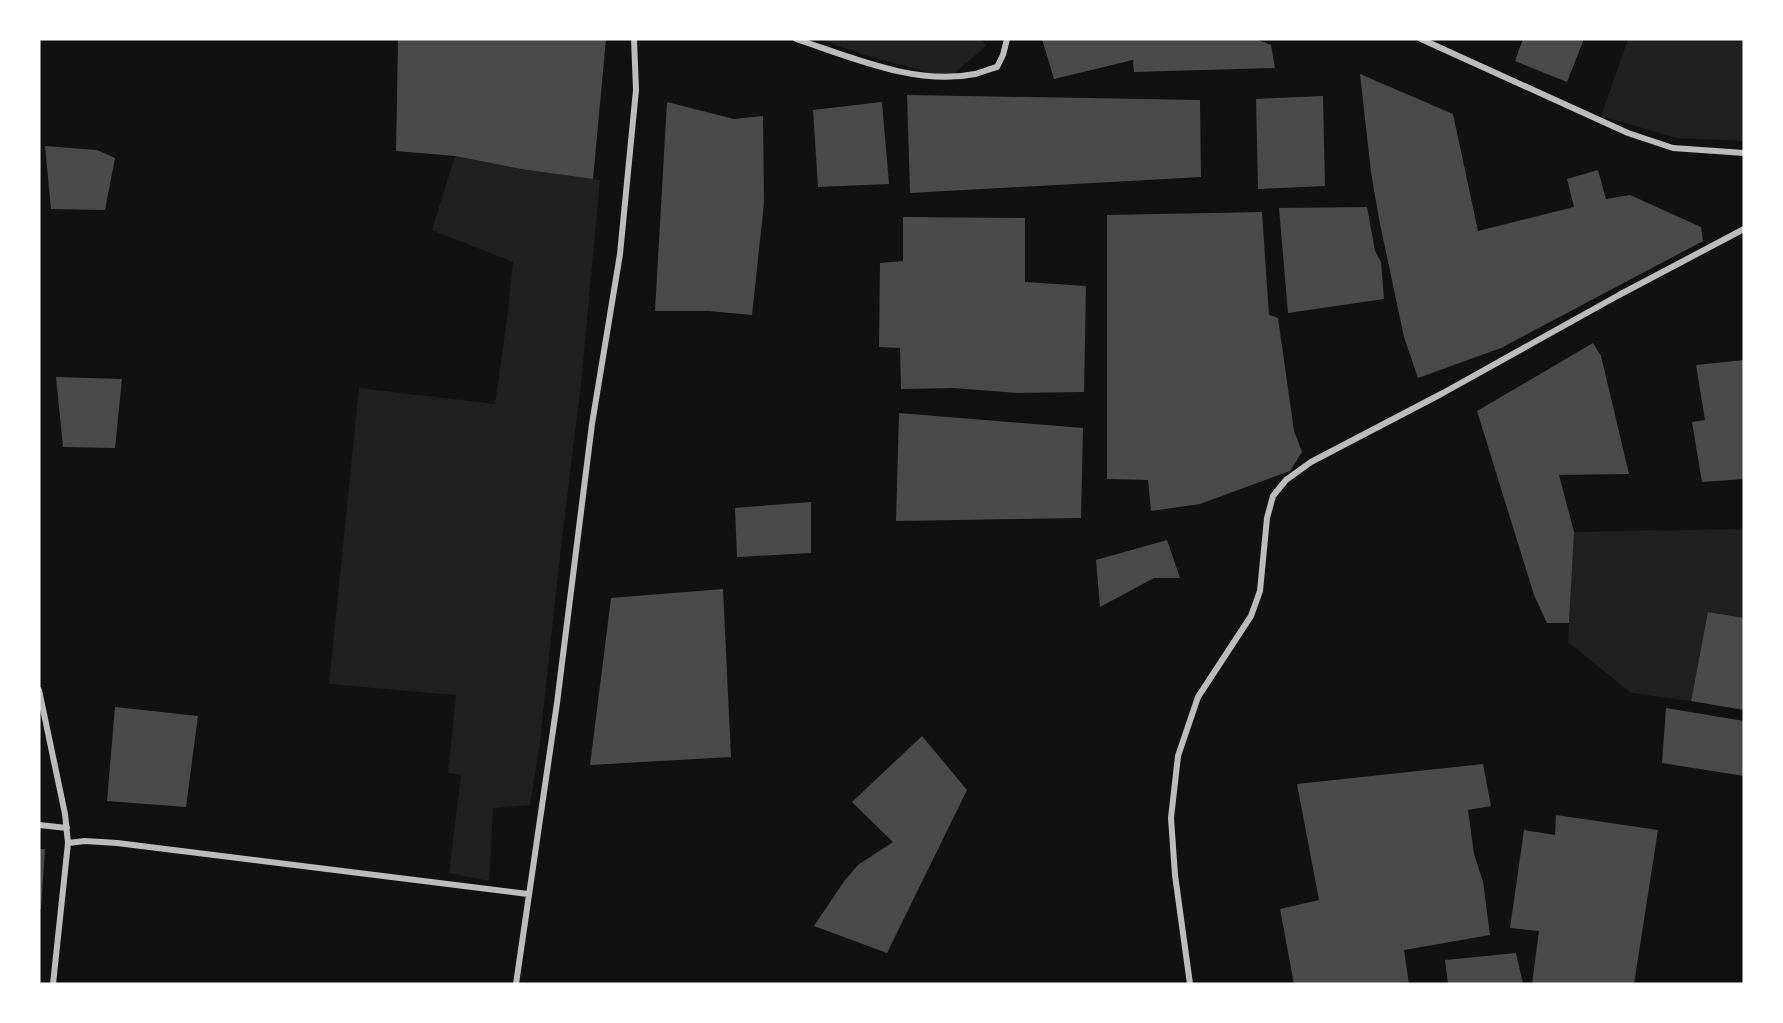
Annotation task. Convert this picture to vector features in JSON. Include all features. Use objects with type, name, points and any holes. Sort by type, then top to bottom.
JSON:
[{"type":"street","points":[[516,984],[557,704],[592,424],[620,254],[636,90],[634,39]]},
{"type":"street","points":[[796,39],[905,74],[941,77],[975,74],[997,67],[1007,39]]},
{"type":"street","points":[[1421,39],[1628,133],[1673,148],[1744,153]]},
{"type":"street","points":[[1190,984],[1175,875],[1172,818],[1178,756],[1198,697],[1251,616],[1260,591],[1267,518],[1273,496],[1286,480],[1311,462],[1744,229]]},
{"type":"street","points":[[39,690],[67,828],[68,843],[53,984]]},
{"type":"street","points":[[39,825],[67,828]]},
{"type":"street","points":[[68,843],[85,841],[117,843],[528,894]]},
{"type":"shaded area","points":[[820,39],[982,39],[986,46],[949,78],[864,55]]},
{"type":"shaded area","points":[[1628,39],[1744,39],[1744,141],[1677,138],[1601,116]]},
{"type":"shaded area","points":[[455,156],[521,169],[600,180],[581,384],[539,749],[530,805],[493,808],[489,881],[449,873],[461,775],[448,773],[456,695],[329,684],[359,388],[495,404],[513,262],[432,230]]},
{"type":"shaded area","points":[[1744,529],[1744,618],[1708,612],[1691,701],[1631,693],[1568,642],[1574,532]]},
{"type":"building","points":[[398,39],[606,39],[593,179],[521,169],[455,156],[396,151]]},
{"type":"building","points":[[1042,39],[1256,39],[1271,45],[1275,68],[1134,72],[1133,60],[1054,79]]},
{"type":"building","points":[[1523,39],[1584,39],[1567,82],[1515,61]]},
{"type":"building","points":[[1360,74],[1453,114],[1478,231],[1574,207],[1567,179],[1598,170],[1606,199],[1630,195],[1701,227],[1703,241],[1501,348],[1418,378],[1404,337],[1379,219],[1371,172]]},
{"type":"building","points":[[907,95],[1200,100],[1201,177],[910,193]]},
{"type":"building","points":[[1323,96],[1325,186],[1258,189],[1256,99]]},
{"type":"building","points":[[667,102],[734,119],[763,116],[764,203],[752,315],[709,311],[655,311]]},
{"type":"building","points":[[882,102],[889,184],[818,187],[813,110]]},
{"type":"building","points":[[45,146],[97,150],[115,158],[105,210],[51,209]]},
{"type":"building","points":[[1367,207],[1375,251],[1381,262],[1384,299],[1288,313],[1279,208]]},
{"type":"building","points":[[1262,212],[1269,315],[1278,318],[1294,431],[1302,452],[1290,471],[1200,504],[1151,511],[1148,480],[1107,479],[1107,215]]},
{"type":"building","points":[[903,217],[1025,218],[1025,282],[1086,286],[1084,392],[1018,393],[953,388],[901,389],[900,348],[879,347],[880,263],[903,261]]},
{"type":"building","points":[[1593,343],[1601,356],[1629,474],[1559,475],[1574,532],[1569,623],[1547,623],[1534,595],[1477,411]]},
{"type":"building","points":[[1744,360],[1744,479],[1702,482],[1692,422],[1705,420],[1696,365]]},
{"type":"building","points":[[56,377],[122,379],[115,448],[63,447]]},
{"type":"building","points":[[899,413],[1083,428],[1081,518],[896,521]]},
{"type":"building","points":[[811,502],[811,553],[737,557],[735,508]]},
{"type":"building","points":[[1167,540],[1180,578],[1154,578],[1100,607],[1096,560]]},
{"type":"building","points":[[723,589],[731,757],[590,765],[611,598]]},
{"type":"building","points":[[1708,612],[1744,618],[1744,710],[1691,701]]},
{"type":"building","points":[[115,707],[198,716],[186,807],[107,801]]},
{"type":"building","points":[[1666,708],[1744,721],[1744,776],[1662,763]]},
{"type":"building","points":[[922,736],[967,790],[887,953],[814,926],[858,865],[893,842],[852,802]]},
{"type":"building","points":[[1483,764],[1491,806],[1468,810],[1474,854],[1483,882],[1490,935],[1404,950],[1409,984],[1294,984],[1280,909],[1319,900],[1297,784]]},
{"type":"building","points":[[1556,815],[1658,830],[1634,984],[1532,984],[1539,931],[1510,928],[1524,830],[1555,835]]},
{"type":"building","points":[[39,849],[45,849],[41,909],[39,909]]},
{"type":"building","points":[[1516,953],[1523,984],[1448,984],[1445,960]]}]
